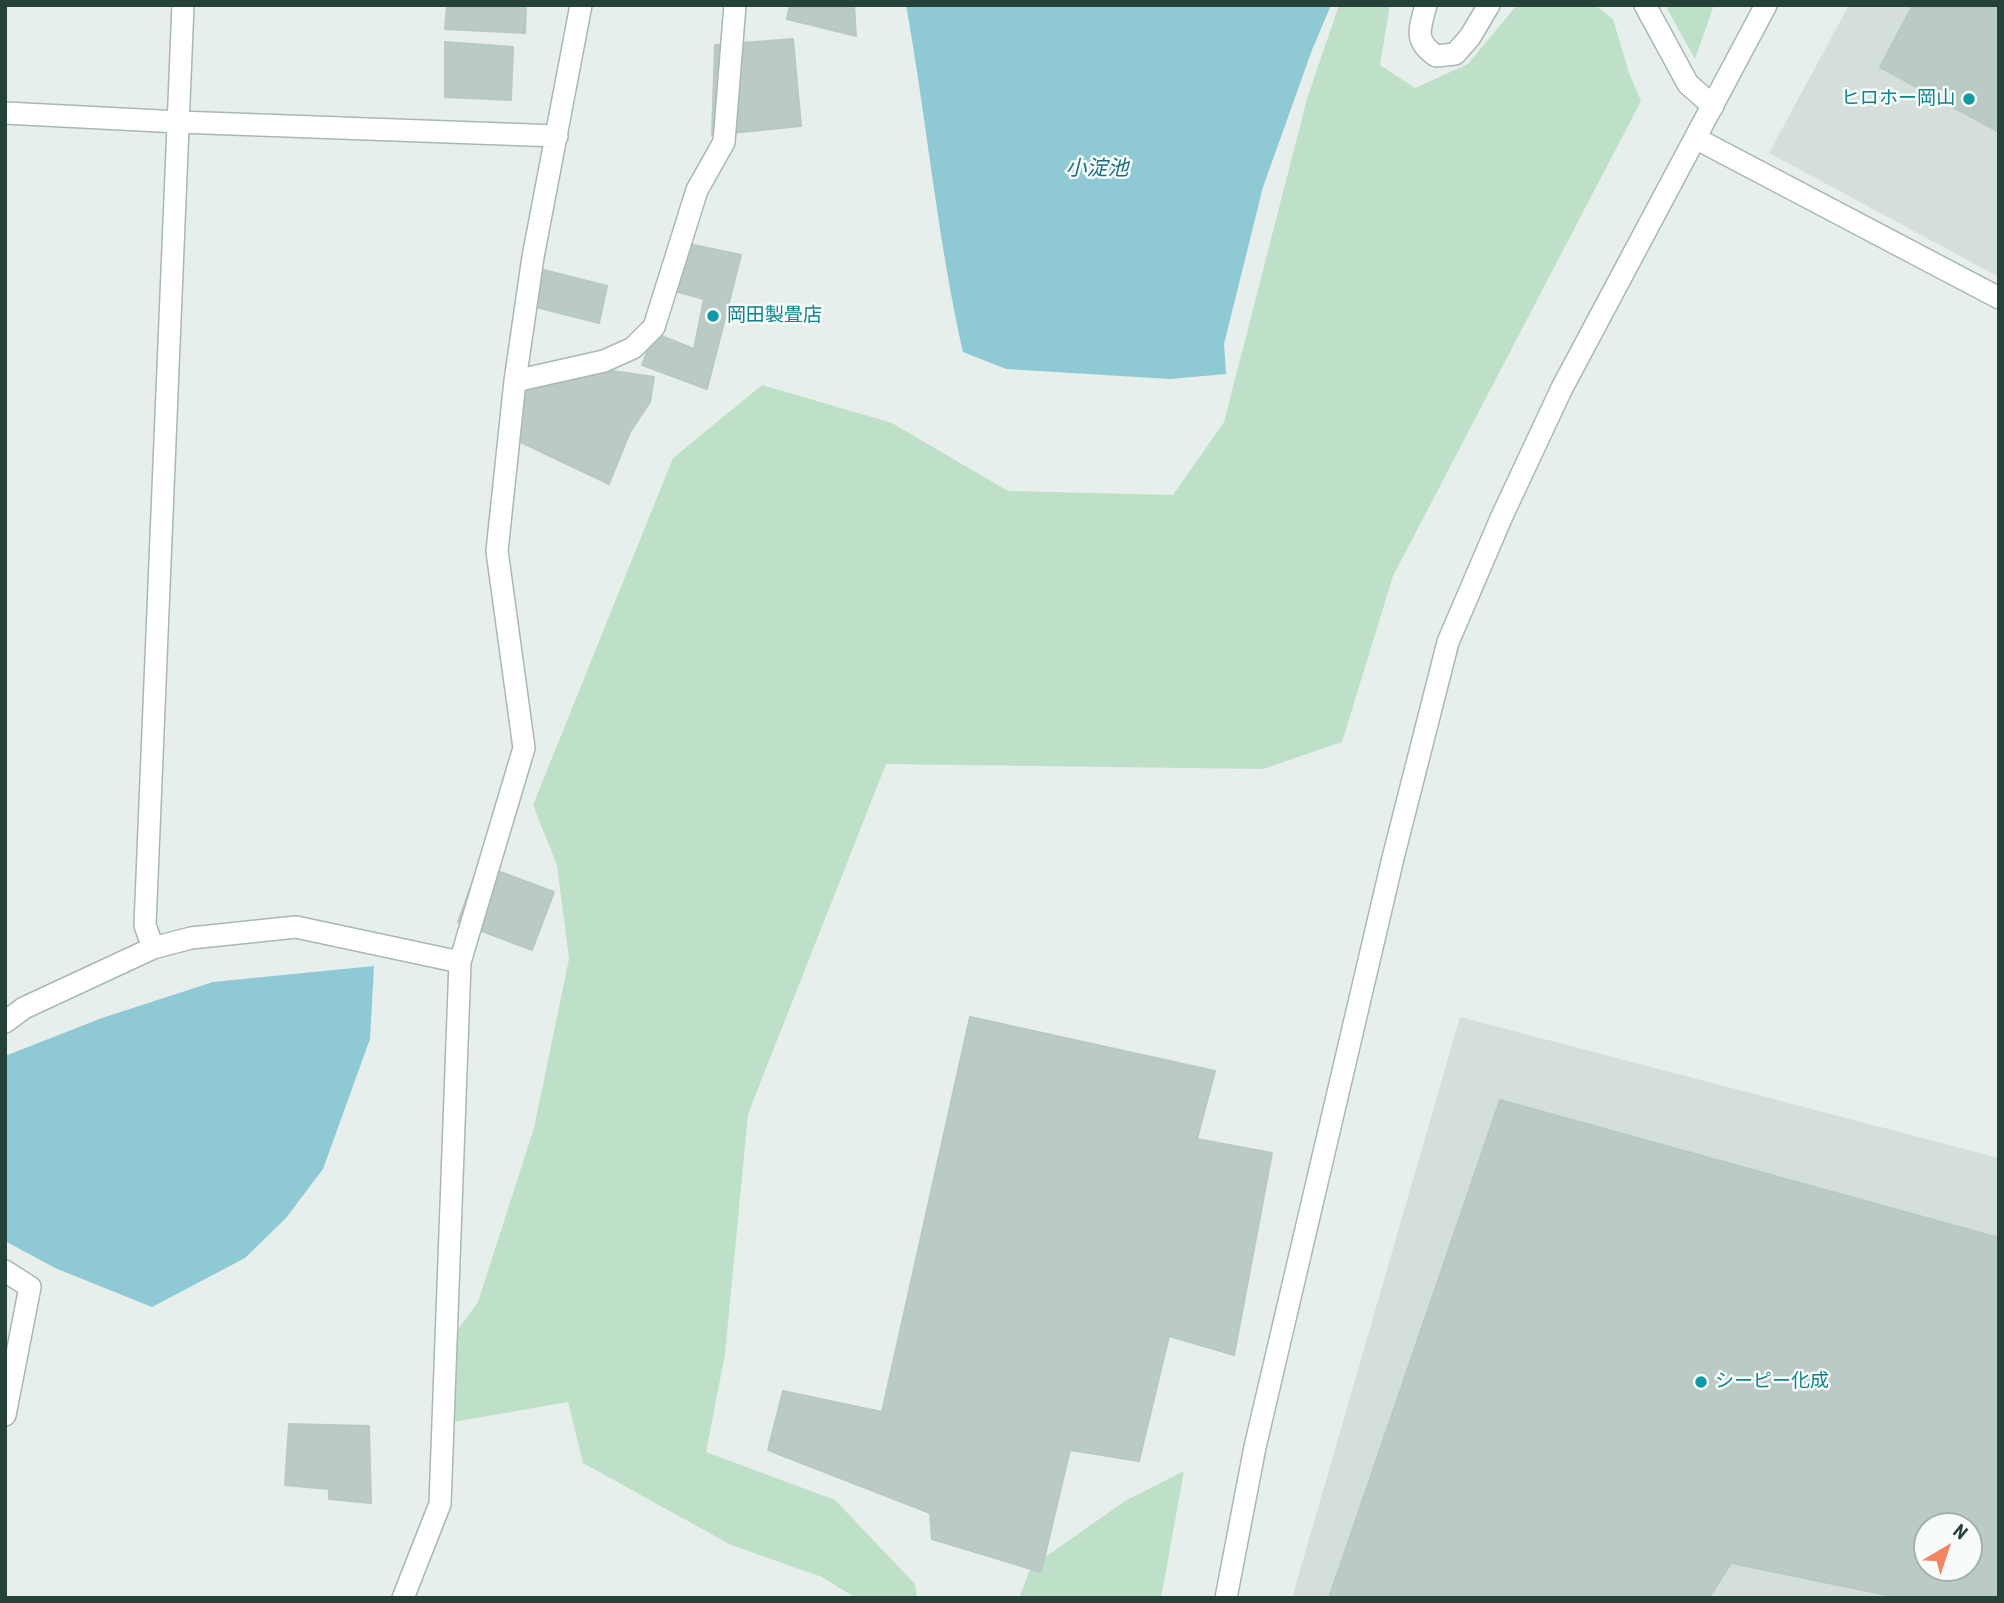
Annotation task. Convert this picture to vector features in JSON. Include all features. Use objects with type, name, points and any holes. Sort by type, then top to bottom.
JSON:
[{"type":"street","points":[[153,948],[145,925],[183,5]]},
{"type":"street","points":[[403,1598],[440,1504],[460,961],[524,748],[497,551],[515,381],[533,257],[581,5]]},
{"type":"street","points":[[515,381],[604,361],[633,348],[654,327],[697,190],[724,142],[736,5]]},
{"type":"street","points":[[1426,5],[1419,34],[1423,47],[1436,56],[1455,54],[1470,37],[1489,5]]},
{"type":"street","points":[[1645,5],[1688,85],[1713,106]]},
{"type":"street","points":[[1226,1598],[1268,1394],[1393,858],[1448,642],[1502,516],[1562,388],[1766,5]]},
{"type":"street","points":[[5,113],[557,136]]},
{"type":"street","points":[[1697,139],[1999,298]]},
{"type":"street","points":[[5,1022],[24,1008],[153,948],[191,938],[296,927],[460,961]]},
{"type":"street","points":[[5,1271],[30,1287],[5,1415]]},
{"type":"shaded area","points":[[1849,5],[1999,5],[1999,277],[1769,153]]},
{"type":"shaded area","name":"シーピー化成","points":[[1460,1017],[1999,1158],[1999,1598],[1292,1598]]},
{"type":"green space","points":[[1339,5],[1390,5],[1380,65],[1415,88],[1468,64],[1517,5],[1595,5],[1613,19],[1629,73],[1641,101],[1393,576],[1342,742],[1263,769],[886,764],[748,1114],[725,1354],[706,1452],[835,1500],[915,1584],[917,1598],[856,1598],[822,1577],[731,1545],[583,1463],[568,1402],[453,1422],[443,1350],[478,1302],[534,1128],[569,959],[557,865],[533,805],[673,458],[762,385],[892,423],[1008,491],[1173,495],[1224,422],[1307,99]]},
{"type":"green space","points":[[1666,5],[1714,5],[1695,59],[1669,12]]},
{"type":"green space","points":[[1184,1471],[1161,1598],[1019,1598],[1031,1567],[1125,1501]]},
{"type":"water","name":"小淀池","points":[[906,5],[1331,5],[1263,187],[1224,344],[1226,374],[1170,379],[1006,369],[963,352],[946,266]]},
{"type":"water","points":[[374,966],[370,1039],[323,1169],[286,1218],[245,1258],[152,1307],[55,1268],[5,1241],[5,1056],[102,1018],[213,982]]},
{"type":"building","points":[[447,5],[526,5],[525,33],[445,29]]},
{"type":"building","points":[[790,5],[854,5],[856,36],[787,19]]},
{"type":"building","name":"ヒロホー岡山","points":[[1913,5],[1999,5],[1999,132],[1880,67]]},
{"type":"building","points":[[793,39],[801,126],[712,135],[715,45]]},
{"type":"building","points":[[445,42],[513,47],[511,100],[445,97]]},
{"type":"building","name":"岡田製畳店","points":[[675,241],[741,255],[707,389],[642,365],[654,333],[694,349],[704,299],[667,289]]},
{"type":"building","points":[[528,266],[607,286],[599,323],[520,303]]},
{"type":"building","points":[[606,370],[654,377],[650,402],[630,432],[609,484],[510,437],[527,384]]},
{"type":"building","points":[[479,864],[554,892],[532,950],[458,922]]},
{"type":"building","points":[[970,1017],[1215,1071],[1197,1139],[1272,1153],[1234,1355],[1169,1336],[1139,1461],[1070,1450],[1041,1572],[932,1539],[930,1513],[768,1450],[783,1391],[882,1412]]},
{"type":"building","name":"シーピー化成","points":[[1500,1100],[1999,1238],[1999,1598],[1901,1598],[1731,1563],[1709,1598],[1329,1598]]},
{"type":"building","points":[[289,1424],[369,1426],[371,1503],[329,1499],[329,1489],[285,1485]]},
{"type":"place","name":"ヒロホー岡山","points":[[1969,99]]},
{"type":"place","name":"岡田製畳店","points":[[713,316]]},
{"type":"place","name":"シーピー化成","points":[[1701,1382]]}]
